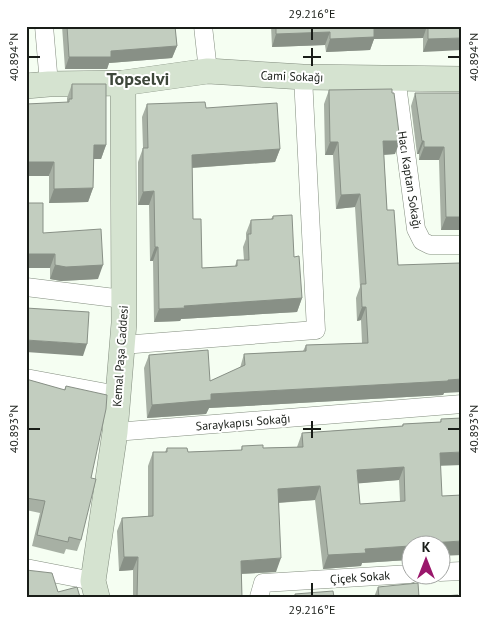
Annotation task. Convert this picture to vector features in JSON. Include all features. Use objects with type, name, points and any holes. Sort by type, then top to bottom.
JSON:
[{"type":"street","points":[[38,85],[44,26]]},
{"type":"street","points":[[203,26],[208,71]]},
{"type":"street","name":"Cami Sokağı","points":[[38,85],[122,83],[208,71],[304,77],[462,79]]},
{"type":"street","points":[[122,345],[316,330],[304,77]]},
{"type":"street","name":"Hacı Kaptan Sokağı","points":[[396,77],[416,229],[422,241],[430,245],[462,245]]},
{"type":"street","name":"Kemal Paşa Caddesi","points":[[95,589],[115,432],[124,323],[122,83]]},
{"type":"street","points":[[26,287],[123,299]]},
{"type":"street","points":[[26,378],[118,395]]},
{"type":"street","name":"Saraykapısı Sokağı","points":[[115,432],[462,404]]},
{"type":"street","points":[[26,568],[95,589]]},
{"type":"street","name":"Çiçek Sokak","points":[[259,597],[263,583],[400,575]]},
{"type":"building","points":[[67,26],[175,26],[177,46],[111,51],[111,57],[69,57]]},
{"type":"building","points":[[276,26],[382,26],[374,27],[374,37],[330,39],[330,32],[276,34]]},
{"type":"building","points":[[428,26],[462,26],[462,38],[428,39]]},
{"type":"building","points":[[72,84],[106,84],[106,145],[94,145],[93,188],[54,189],[54,162],[26,162],[26,104],[69,102],[69,99],[72,99]]},
{"type":"building","points":[[392,89],[400,141],[383,141],[387,210],[394,210],[398,265],[460,263],[462,269],[462,379],[211,394],[211,400],[152,405],[149,355],[208,350],[210,381],[245,365],[244,354],[306,351],[306,345],[368,343],[366,307],[362,307],[361,284],[366,284],[360,194],[341,195],[338,142],[330,142],[329,90]]},
{"type":"building","points":[[415,93],[462,93],[462,217],[446,217],[444,147],[424,147]]},
{"type":"building","points":[[205,102],[206,108],[277,103],[280,149],[192,155],[193,219],[201,219],[202,268],[237,266],[237,260],[249,260],[248,234],[251,234],[251,220],[273,219],[273,216],[292,215],[294,257],[299,256],[302,298],[159,309],[158,247],[155,247],[154,191],[143,192],[143,148],[148,148],[147,104]]},
{"type":"building","points":[[26,203],[43,203],[43,233],[101,229],[103,265],[66,267],[55,265],[55,254],[26,254]]},
{"type":"building","points":[[26,308],[89,312],[87,344],[26,340]]},
{"type":"building","points":[[26,379],[65,390],[66,386],[107,395],[106,409],[91,478],[96,479],[81,540],[69,537],[68,542],[37,535],[45,501],[26,498]]},
{"type":"building","points":[[462,418],[462,452],[440,453],[442,496],[462,495],[462,541],[450,542],[450,536],[400,536],[400,547],[365,549],[366,553],[328,555],[320,486],[278,489],[281,558],[241,561],[242,597],[137,597],[138,557],[124,557],[122,518],[153,516],[153,452],[167,452],[167,448],[187,448],[188,452],[242,450],[242,446],[263,445],[263,448],[303,447],[302,433],[441,422],[441,419]],"holes":[[[404,467],[405,501],[360,504],[357,470]]]},
{"type":"building","points":[[26,570],[52,573],[58,592],[77,587],[80,597],[26,597]]},
{"type":"building","points":[[400,585],[418,586],[419,597],[379,597],[378,587]]},
{"type":"building","points":[[333,591],[334,597],[295,597],[295,594]]},
{"type":"building","points":[[458,595],[458,597],[429,597]]},
{"type":"district","name":"Topselvi","points":[[138,78]]}]
